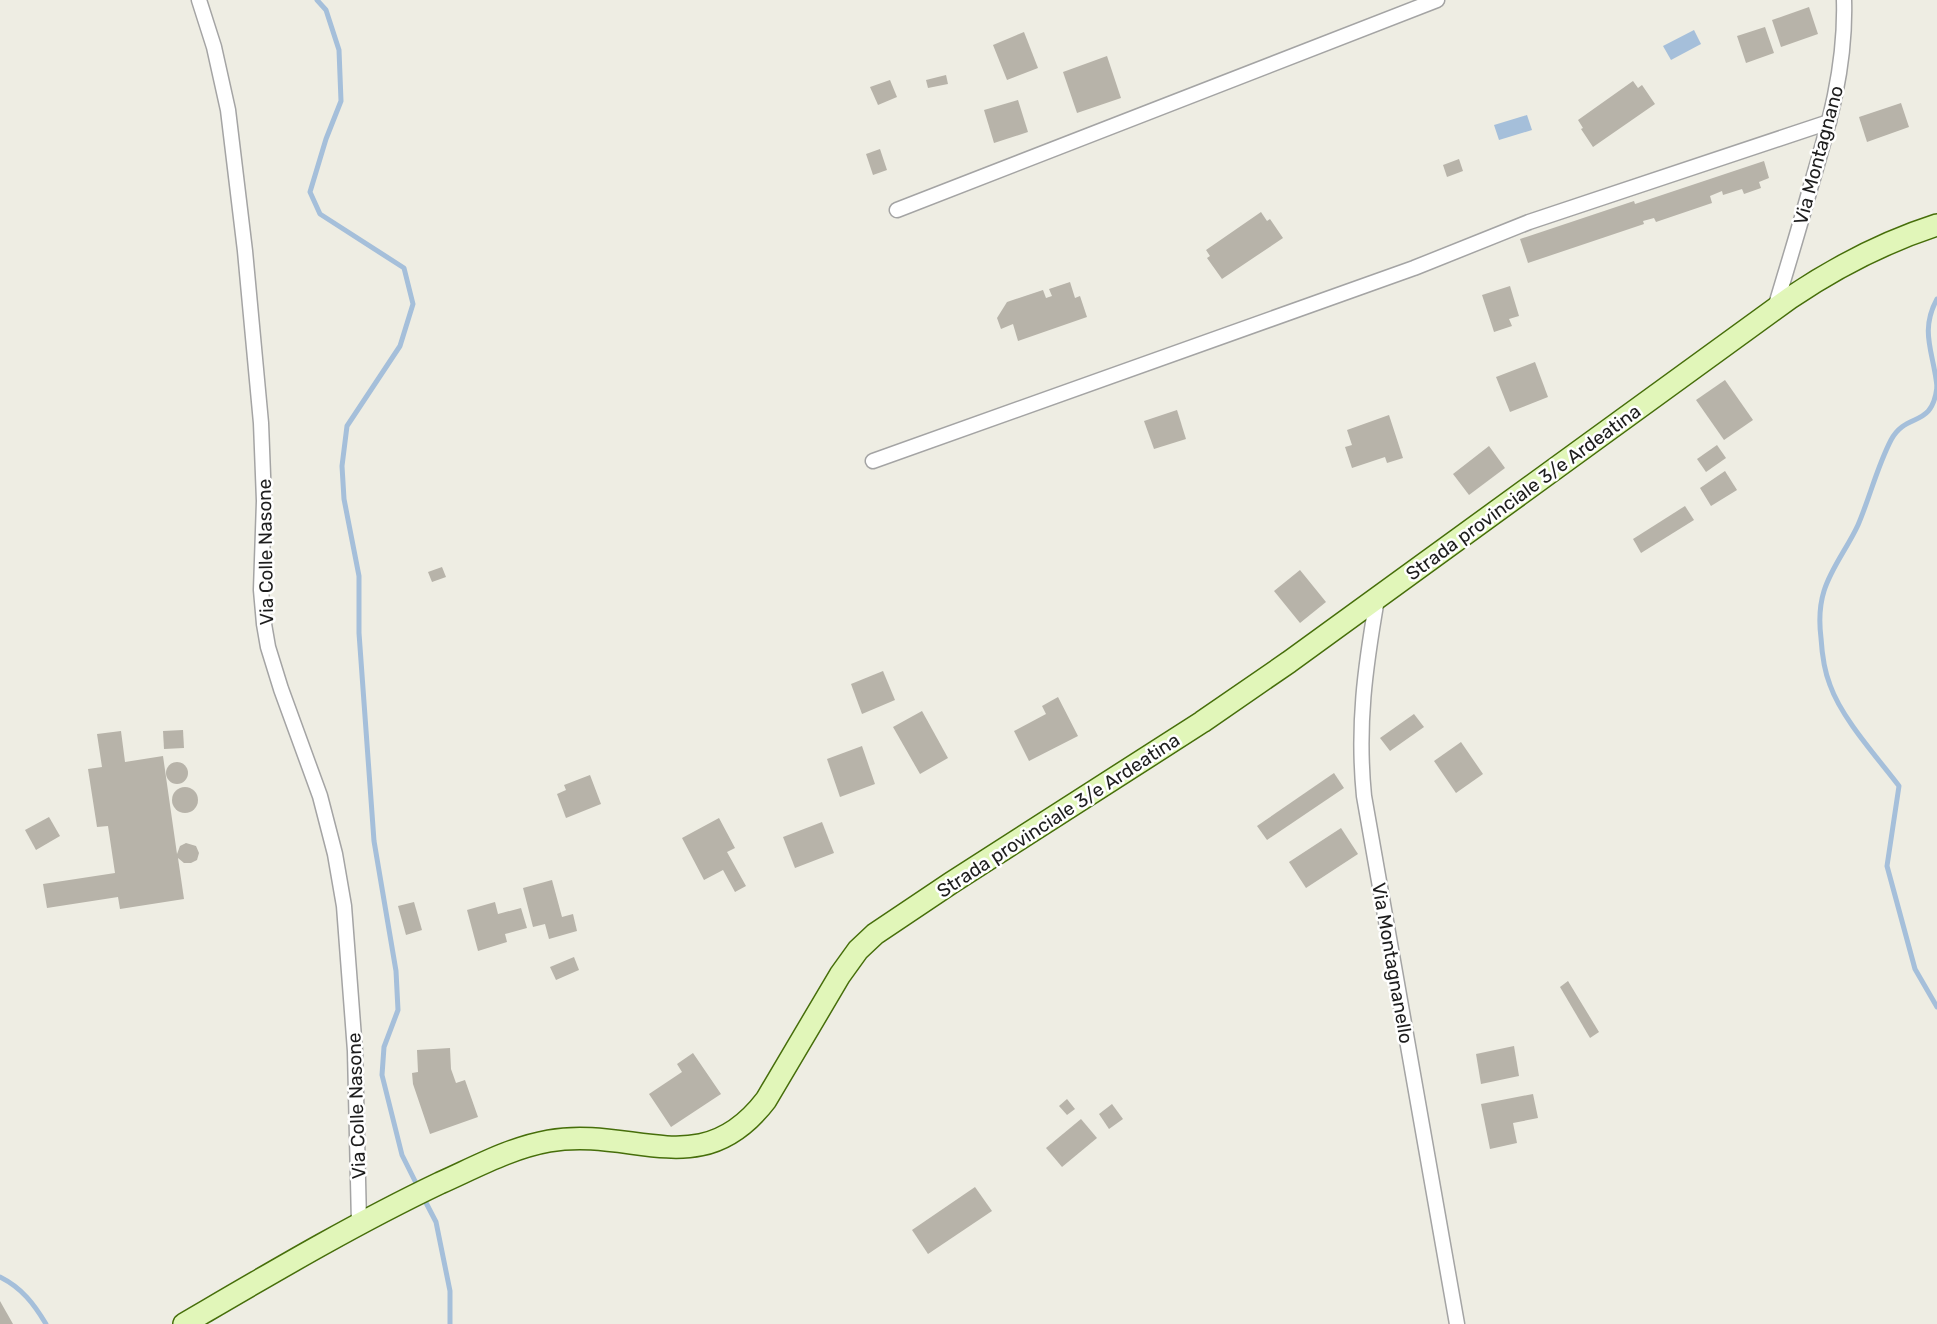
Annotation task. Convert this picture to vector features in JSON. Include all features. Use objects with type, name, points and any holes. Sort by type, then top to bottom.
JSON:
[{"type":"main road","name":"Strada provinciale 3/e Ardeatina","points":[[184,1324],[359,1223],[507,1153],[548,1141],[574,1138],[684,1148],[704,1145],[733,1133],[765,1100],[840,975],[858,950],[875,934],[1212,715],[1377,599],[1816,280],[1860,256],[1937,225]]},
{"type":"street","name":"Via Colle Nasone","points":[[198,0],[214,47],[228,110],[247,264],[262,436],[264,501],[261,590],[264,624],[284,700],[320,796],[335,853],[344,906],[355,1051],[359,1223]]},
{"type":"street","points":[[897,210],[1437,0]]},
{"type":"street","name":"Via Montagnano","points":[[1775,308],[1839,82],[1843,54],[1844,0]]},
{"type":"street","points":[[873,461],[1414,268],[1529,222],[1829,122]]},
{"type":"street","name":"Via Montagnanello","points":[[1377,599],[1362,695],[1360,738],[1364,796],[1457,1324]]},
{"type":"water","points":[[1694,30],[1701,44],[1671,60],[1663,46]]},
{"type":"water","points":[[1527,115],[1532,130],[1499,140],[1494,125]]},
{"type":"building","points":[[1809,7],[1818,34],[1781,47],[1772,20]]},
{"type":"building","points":[[1765,27],[1774,53],[1746,63],[1737,36]]},
{"type":"building","points":[[1024,32],[1038,68],[1007,80],[993,45]]},
{"type":"building","points":[[1107,56],[1121,98],[1077,113],[1063,72]]},
{"type":"building","points":[[946,75],[948,84],[928,88],[926,80]]},
{"type":"building","points":[[890,80],[897,97],[878,105],[870,87]]},
{"type":"building","points":[[1633,81],[1638,88],[1642,85],[1655,104],[1593,147],[1578,120]]},
{"type":"building","points":[[1018,100],[1028,132],[994,143],[984,110]]},
{"type":"building","points":[[1901,103],[1909,127],[1867,142],[1859,117]]},
{"type":"building","points":[[880,149],[887,170],[873,175],[866,154]]},
{"type":"building","points":[[1459,159],[1463,171],[1447,177],[1443,165]]},
{"type":"building","points":[[1764,161],[1769,178],[1759,182],[1761,188],[1744,194],[1742,189],[1723,195],[1722,191],[1710,196],[1712,203],[1656,222],[1654,218],[1643,221],[1644,224],[1528,263],[1520,239]]},
{"type":"building","points":[[1261,212],[1267,221],[1270,219],[1283,238],[1222,279],[1207,258],[1210,256],[1206,250]]},
{"type":"building","points":[[1070,282],[1075,298],[1080,296],[1087,317],[1018,341],[1013,324],[1001,329],[997,318],[1007,302],[1043,290],[1046,298],[1052,296],[1049,289]]},
{"type":"building","points":[[1510,286],[1519,316],[1509,319],[1512,326],[1494,332],[1482,295]]},
{"type":"building","points":[[1535,362],[1548,397],[1510,412],[1496,377]]},
{"type":"building","points":[[1725,380],[1753,420],[1724,440],[1696,400]]},
{"type":"building","points":[[1177,410],[1186,439],[1154,449],[1144,421]]},
{"type":"building","points":[[1389,415],[1403,458],[1387,463],[1385,457],[1352,468],[1345,447],[1352,445],[1347,430]]},
{"type":"building","points":[[1717,445],[1726,458],[1706,472],[1697,459]]},
{"type":"building","points":[[1489,446],[1505,468],[1469,495],[1453,474]]},
{"type":"building","points":[[1725,471],[1737,490],[1711,506],[1700,488]]},
{"type":"building","points":[[1685,506],[1694,520],[1641,553],[1633,539]]},
{"type":"building","points":[[442,567],[446,577],[432,582],[428,572]]},
{"type":"building","points":[[1300,570],[1326,602],[1300,623],[1274,591]]},
{"type":"building","points":[[883,671],[895,700],[862,714],[851,684]]},
{"type":"building","points":[[1058,697],[1078,736],[1029,761],[1014,731],[1046,714],[1042,706]]},
{"type":"building","points":[[922,711],[948,758],[920,774],[893,727]]},
{"type":"building","points":[[1414,714],[1424,727],[1390,751],[1380,738]]},
{"type":"building","points":[[183,730],[184,748],[164,749],[163,731]]},
{"type":"building","points":[[121,731],[125,762],[163,756],[177,854],[180,846],[186,843],[196,846],[199,853],[197,860],[191,863],[184,863],[178,858],[184,899],[120,909],[118,897],[47,908],[43,884],[115,873],[108,826],[97,827],[88,769],[102,767],[97,734]]},
{"type":"building","points":[[1461,742],[1483,774],[1456,793],[1434,761]]},
{"type":"building","points":[[862,746],[875,784],[840,797],[827,759]]},
{"type":"building","points":[[177,762],[185,765],[188,773],[185,781],[177,784],[169,781],[166,773],[169,765]]},
{"type":"building","points":[[1334,773],[1344,788],[1267,840],[1257,826]]},
{"type":"building","points":[[590,775],[601,804],[566,818],[557,794],[566,790],[564,785]]},
{"type":"building","points":[[185,787],[194,791],[198,800],[194,809],[185,813],[176,809],[172,800],[176,791]]},
{"type":"building","points":[[49,817],[60,836],[36,850],[25,830]]},
{"type":"building","points":[[719,818],[735,848],[727,852],[746,886],[735,892],[723,870],[704,880],[682,838]]},
{"type":"building","points":[[822,822],[834,853],[795,868],[783,837]]},
{"type":"building","points":[[1341,828],[1358,854],[1306,888],[1289,862]]},
{"type":"building","points":[[552,880],[562,917],[573,914],[577,931],[549,939],[545,924],[533,927],[523,888]]},
{"type":"building","points":[[414,902],[422,930],[406,935],[398,906]]},
{"type":"building","points":[[495,902],[498,914],[521,908],[527,928],[505,934],[507,942],[478,951],[467,910]]},
{"type":"building","points":[[574,957],[579,970],[556,980],[550,967]]},
{"type":"building","points":[[1568,981],[1599,1032],[1590,1038],[1560,987]]},
{"type":"building","points":[[1514,1046],[1519,1076],[1481,1084],[1476,1054]]},
{"type":"building","points":[[450,1048],[451,1069],[456,1083],[465,1080],[478,1117],[430,1134],[413,1084],[412,1073],[418,1072],[417,1050]]},
{"type":"building","points":[[693,1053],[721,1094],[671,1127],[649,1094],[682,1072],[677,1064]]},
{"type":"building","points":[[1533,1094],[1538,1118],[1513,1123],[1517,1143],[1490,1149],[1481,1104]]},
{"type":"building","points":[[1067,1099],[1075,1109],[1067,1115],[1059,1106]]},
{"type":"building","points":[[1112,1104],[1123,1119],[1109,1129],[1099,1114]]},
{"type":"building","points":[[1081,1119],[1097,1138],[1062,1167],[1046,1148]]},
{"type":"building","points":[[975,1187],[992,1211],[928,1254],[912,1230]]},
{"type":"building","points":[[0,1301],[13,1324],[0,1324]]},
{"type":"waterway","points":[[317,0],[326,10],[339,50],[341,101],[310,192],[320,214],[404,268],[413,304],[400,346],[347,426],[342,466],[344,499],[359,576],[359,633],[374,841],[396,971],[398,1010],[384,1047],[382,1075],[402,1155],[418,1187]]},
{"type":"waterway","points":[[1937,299],[1928,332],[1937,387]]},
{"type":"waterway","points":[[1937,387],[1930,409],[1904,425],[1891,440],[1858,525],[1827,582],[1820,620],[1825,668],[1836,698],[1861,737],[1899,786],[1887,866],[1915,969],[1937,1007]]},
{"type":"waterway","points":[[422,1195],[436,1222],[450,1291],[450,1324]]},
{"type":"waterway","points":[[0,1277],[27,1297],[46,1324]]}]
